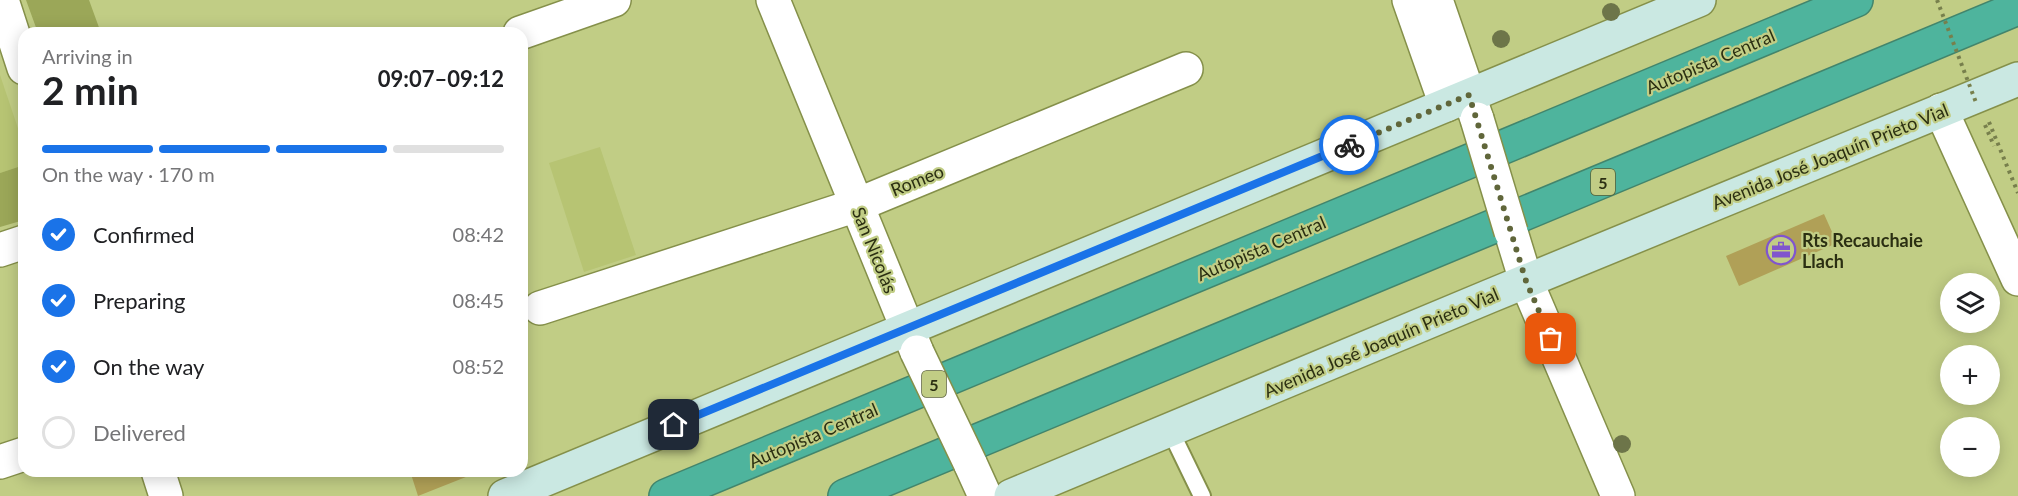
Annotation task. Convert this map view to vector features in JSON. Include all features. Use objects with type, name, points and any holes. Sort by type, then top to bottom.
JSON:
[{"type":"highway","name":"Autopista Central","points":[[666,496],[1856,0]]},
{"type":"highway","name":"5","points":[[845,496],[2018,8]]},
{"type":"main road","points":[[505,496],[912,340],[1464,106],[1699,0]]},
{"type":"main road","name":"Avenida José Joaquín Prieto Vial","points":[[1011,496],[2018,79]]},
{"type":"street","points":[[2,0],[18,49]]},
{"type":"street","points":[[528,30],[614,0]]},
{"type":"street","name":"San Nicolás","points":[[773,0],[912,340],[985,496]]},
{"type":"street","points":[[1409,0],[1464,106]]},
{"type":"street","points":[[1436,0],[1464,106],[1511,232],[1526,281],[1618,496]]},
{"type":"street","name":"Romeo","points":[[540,308],[857,205],[1186,69]]},
{"type":"street","points":[[1941,110],[2018,279]]},
{"type":"street","points":[[0,250],[18,244]]},
{"type":"street","points":[[0,462],[18,456]]},
{"type":"street","points":[[160,477],[166,496]]},
{"type":"lane","points":[[1170,430],[1202,496]]},
{"type":"path","points":[[1937,0],[1977,105]]},
{"type":"path","points":[[2001,150],[2018,193]]},
{"type":"shaded area","points":[[26,0],[89,0],[99,27],[36,27]]},
{"type":"shaded area","points":[[0,75],[18,128],[18,167],[0,173]]},
{"type":"shaded area","points":[[600,147],[636,255],[584,272],[549,163]]},
{"type":"shaded area","points":[[18,167],[18,222],[0,227],[0,173]]},
{"type":"building","name":"Rts Recauchaie Llach","points":[[1824,214],[1837,243],[1739,286],[1726,256]]},
{"type":"building","points":[[412,477],[466,477],[418,496]]},
{"type":"way so far","points":[[1349,145],[1469,95],[1526,281],[1551,339]]},
{"type":"place","name":"Rts Recauchaie Llach","points":[[1781,250]]},
{"type":"route","points":[[674,425],[1349,145]]}]
